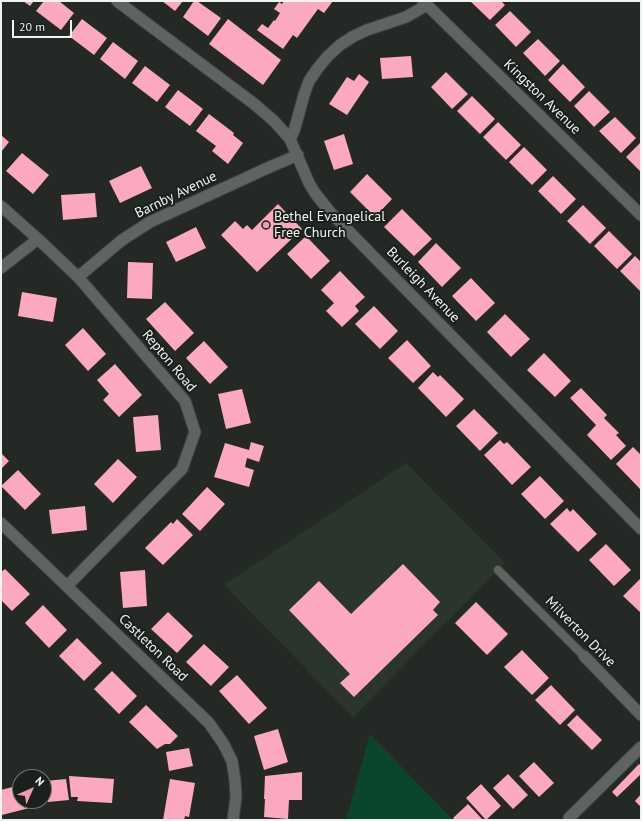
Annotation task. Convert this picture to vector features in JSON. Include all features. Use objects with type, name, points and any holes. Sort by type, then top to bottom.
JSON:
[{"type":"street","name":"Burleigh Avenue","points":[[117,1],[253,103],[274,121],[290,139],[309,183],[330,212],[641,529]]},
{"type":"street","points":[[290,139],[294,131],[309,81],[328,56],[340,45],[354,36],[406,17],[425,3]]},
{"type":"street","name":"Kingston Avenue","points":[[425,3],[641,214]]},
{"type":"street","name":"Barnby Avenue","points":[[78,277],[122,240],[150,222],[298,155]]},
{"type":"street","name":"Repton Road","points":[[1,206],[38,238],[78,277],[186,401],[195,432],[182,470],[67,586]]},
{"type":"street","points":[[1,268],[38,238]]},
{"type":"street","name":"Castleton Road","points":[[1,523],[209,723],[223,742],[232,761],[236,780],[236,797],[233,820]]},
{"type":"street","name":"Milverton Drive","points":[[584,656],[641,715]]},
{"type":"street","points":[[569,820],[569,818],[641,747]]},
{"type":"lane","name":"Milverton Drive","points":[[498,570],[584,656]]},
{"type":"shaded area","points":[[406,463],[505,563],[353,717],[224,585]]},
{"type":"green space","points":[[370,734],[453,820],[346,820]]},
{"type":"building","points":[[23,1],[34,1],[30,6]]},
{"type":"building","points":[[44,1],[59,1],[74,13],[61,30],[36,11]]},
{"type":"building","points":[[162,1],[183,1],[175,11]]},
{"type":"building","points":[[194,1],[197,1],[221,18],[208,36],[183,17]]},
{"type":"building","points":[[284,1],[333,1],[324,13],[318,9],[297,38],[293,35],[283,49],[257,30],[262,24],[268,28],[274,20],[275,21],[280,13],[274,9],[279,2],[282,4]]},
{"type":"building","points":[[470,1],[501,1],[505,5],[490,20]]},
{"type":"building","points":[[510,11],[531,32],[516,47],[495,25]]},
{"type":"building","points":[[82,19],[107,38],[94,55],[69,36]]},
{"type":"building","points":[[228,19],[281,60],[263,85],[209,44]]},
{"type":"building","points":[[538,39],[560,61],[545,76],[523,53]]},
{"type":"building","points":[[113,42],[138,61],[125,79],[100,59]]},
{"type":"building","points":[[411,56],[413,77],[382,79],[380,58]]},
{"type":"building","points":[[563,64],[585,87],[570,102],[548,80]]},
{"type":"building","points":[[145,66],[170,85],[157,102],[132,83]]},
{"type":"building","points":[[446,72],[468,94],[452,109],[431,87]]},
{"type":"building","points":[[359,74],[369,82],[347,115],[329,104],[347,77],[354,81]]},
{"type":"building","points":[[178,90],[203,109],[190,126],[165,107]]},
{"type":"building","points":[[589,91],[610,112],[594,127],[574,106]]},
{"type":"building","points":[[472,96],[495,119],[480,134],[457,111]]},
{"type":"building","points":[[209,114],[234,133],[233,135],[243,143],[228,164],[212,151],[216,146],[196,131]]},
{"type":"building","points":[[615,117],[636,138],[621,153],[599,131]]},
{"type":"building","points":[[498,122],[521,145],[506,160],[483,137]]},
{"type":"building","points":[[344,134],[353,164],[334,170],[324,141]]},
{"type":"building","points":[[1,135],[9,142],[1,152]]},
{"type":"building","points":[[641,142],[641,172],[626,157]]},
{"type":"building","points":[[524,147],[547,170],[532,185],[509,162]]},
{"type":"building","points":[[22,153],[49,175],[33,194],[6,171]]},
{"type":"building","points":[[141,166],[152,188],[120,203],[109,181]]},
{"type":"building","points":[[367,174],[392,199],[375,217],[350,192]]},
{"type":"building","points":[[553,176],[576,199],[561,214],[538,191]]},
{"type":"building","points":[[95,193],[97,217],[63,220],[61,195]]},
{"type":"building","points":[[278,204],[302,229],[257,272],[221,235],[235,221],[243,229],[247,225],[252,230]]},
{"type":"building","points":[[583,205],[606,228],[590,244],[567,221]]},
{"type":"building","points":[[402,209],[432,239],[414,256],[384,227]]},
{"type":"building","points":[[196,227],[206,248],[176,262],[166,242]]},
{"type":"building","points":[[609,231],[632,254],[617,269],[594,246]]},
{"type":"building","points":[[306,236],[330,261],[311,279],[287,254]]},
{"type":"building","points":[[436,243],[461,268],[442,287],[418,262]]},
{"type":"building","points":[[635,256],[641,262],[641,292],[620,271]]},
{"type":"building","points":[[128,262],[153,263],[152,299],[127,298]]},
{"type":"building","points":[[340,271],[365,297],[355,306],[359,311],[342,327],[326,311],[334,303],[321,290]]},
{"type":"building","points":[[471,278],[495,303],[476,321],[452,296]]},
{"type":"building","points":[[22,292],[57,298],[53,322],[18,316]]},
{"type":"building","points":[[165,302],[194,333],[175,351],[146,319]]},
{"type":"building","points":[[374,306],[398,331],[380,349],[355,324]]},
{"type":"building","points":[[505,314],[530,339],[511,357],[487,332]]},
{"type":"building","points":[[83,328],[106,354],[88,371],[65,345]]},
{"type":"building","points":[[407,340],[431,366],[413,383],[388,358]]},
{"type":"building","points":[[204,341],[228,367],[210,384],[186,358]]},
{"type":"building","points":[[544,353],[571,381],[555,397],[527,370]]},
{"type":"building","points":[[115,364],[142,395],[119,417],[103,400],[109,394],[97,380]]},
{"type":"building","points":[[433,372],[438,377],[440,375],[464,399],[446,417],[418,388]]},
{"type":"building","points":[[581,388],[607,415],[604,418],[619,433],[616,435],[626,446],[611,460],[587,435],[596,425],[570,398]]},
{"type":"building","points":[[242,389],[251,423],[226,429],[218,394]]},
{"type":"building","points":[[474,409],[498,433],[480,451],[456,426]]},
{"type":"building","points":[[158,415],[161,450],[136,452],[133,417]]},
{"type":"building","points":[[500,440],[504,444],[507,442],[531,467],[512,485],[484,455]]},
{"type":"building","points":[[251,442],[264,446],[259,462],[247,458],[245,467],[254,470],[249,487],[214,477],[225,443],[249,450]]},
{"type":"building","points":[[633,447],[641,455],[640,489],[616,464]]},
{"type":"building","points":[[1,453],[9,461],[1,469]]},
{"type":"building","points":[[118,459],[137,477],[113,503],[94,484]]},
{"type":"building","points":[[18,470],[41,494],[25,510],[1,486]]},
{"type":"building","points":[[540,476],[564,501],[545,519],[521,494]]},
{"type":"building","points":[[207,487],[225,504],[200,531],[182,514]]},
{"type":"building","points":[[85,506],[87,530],[52,534],[49,510]]},
{"type":"building","points":[[567,508],[570,512],[573,509],[597,534],[578,552],[550,524]]},
{"type":"building","points":[[177,519],[193,535],[163,565],[145,548],[171,522],[173,524]]},
{"type":"building","points":[[606,544],[631,570],[614,586],[589,560]]},
{"type":"building","points":[[403,564],[440,602],[433,610],[438,615],[354,697],[340,683],[350,674],[289,610],[319,581],[351,614]]},
{"type":"building","points":[[5,569],[30,594],[12,611],[1,600],[1,572]]},
{"type":"building","points":[[145,570],[147,606],[123,608],[120,572]]},
{"type":"building","points":[[641,578],[641,613],[623,596]]},
{"type":"building","points":[[476,602],[508,634],[487,655],[455,623]]},
{"type":"building","points":[[43,605],[67,630],[49,648],[25,623]]},
{"type":"building","points":[[168,612],[193,636],[177,653],[151,629]]},
{"type":"building","points":[[77,638],[102,663],[84,681],[59,656]]},
{"type":"building","points":[[204,644],[229,667],[211,686],[186,662]]},
{"type":"building","points":[[522,650],[549,678],[532,695],[504,667]]},
{"type":"building","points":[[112,671],[137,696],[119,714],[94,689]]},
{"type":"building","points":[[237,675],[267,708],[249,724],[219,691]]},
{"type":"building","points":[[551,685],[575,710],[560,725],[535,700]]},
{"type":"building","points":[[146,705],[178,736],[170,744],[165,744],[157,749],[129,722]]},
{"type":"building","points":[[577,715],[602,740],[592,750],[567,725]]},
{"type":"building","points":[[278,729],[288,762],[264,770],[254,736]]},
{"type":"building","points":[[189,748],[193,766],[169,771],[166,752]]},
{"type":"building","points":[[534,762],[554,783],[539,797],[519,776]]},
{"type":"building","points":[[639,764],[641,766],[641,775],[617,797],[612,792]]},
{"type":"building","points":[[302,772],[302,800],[289,800],[288,819],[264,817],[265,776]]},
{"type":"building","points":[[508,774],[528,795],[513,809],[493,788]]},
{"type":"building","points":[[69,776],[114,779],[112,803],[77,801],[78,797],[71,797]]},
{"type":"building","points":[[66,779],[69,800],[52,802],[52,780]]},
{"type":"building","points":[[170,779],[195,783],[189,817],[185,816],[184,820],[163,820]]},
{"type":"building","points":[[481,784],[501,806],[486,820],[466,798]]},
{"type":"building","points":[[12,787],[12,809],[25,809],[2,815],[1,790]]},
{"type":"building","points":[[641,794],[641,807],[635,801]]},
{"type":"building","points":[[468,804],[483,820],[455,820],[453,818]]},
{"type":"place","name":"Bethel Evangelical Free Church","points":[[266,225]]}]
